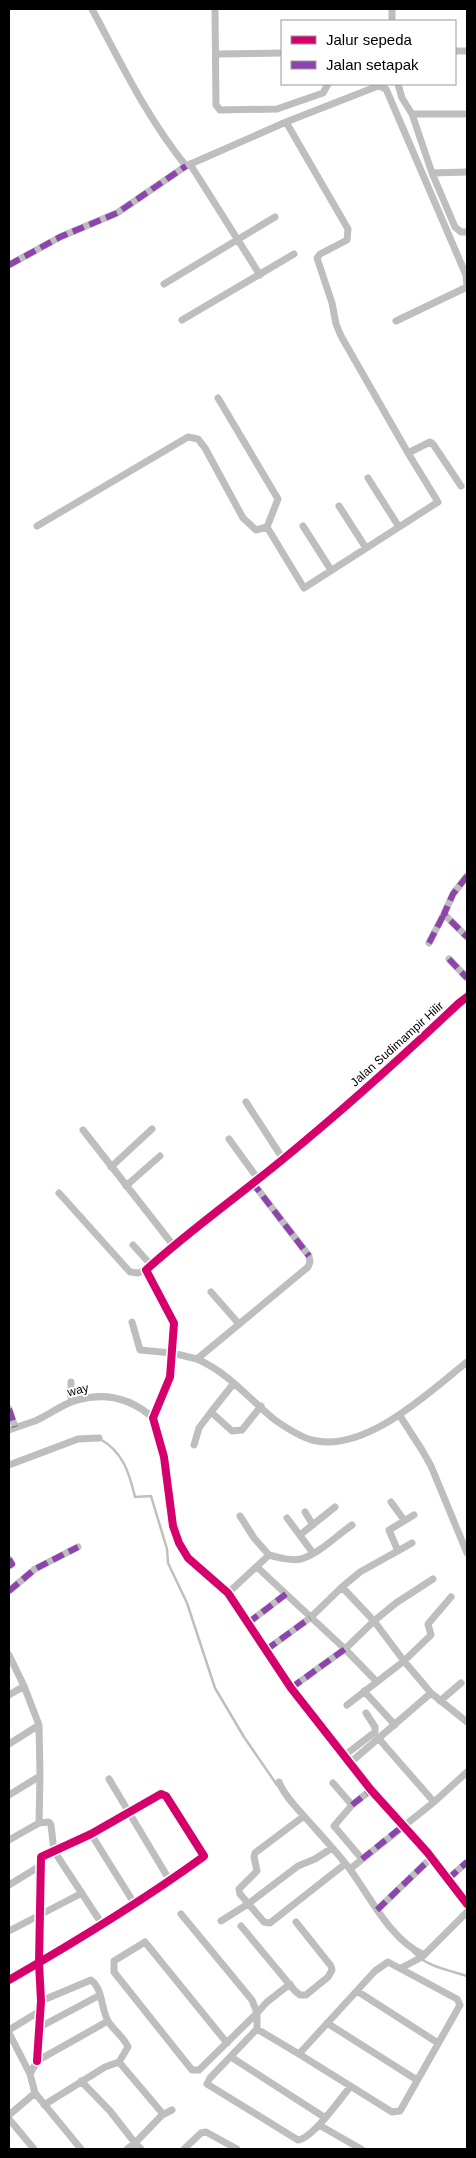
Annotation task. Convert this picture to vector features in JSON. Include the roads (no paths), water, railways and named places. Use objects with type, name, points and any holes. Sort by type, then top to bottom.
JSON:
[{"type":"street","points":[[92,9],[141,102],[162,137],[188,165],[260,275]]},
{"type":"street","points":[[215,9],[217,54],[216,104],[220,110],[278,109],[323,93],[327,85]]},
{"type":"street","points":[[217,54],[281,53]]},
{"type":"street","points":[[398,85],[402,98],[412,114],[432,173],[455,228],[461,232],[467,232]]},
{"type":"street","points":[[9,265],[60,237],[117,213],[188,165],[286,122],[378,86],[386,89],[466,274],[467,286],[396,321]]},
{"type":"street","points":[[412,114],[467,114]]},
{"type":"street","points":[[266,527],[304,588],[438,502],[408,453],[336,324],[332,303],[317,258],[320,254],[347,240],[348,229],[286,122]]},
{"type":"street","points":[[432,173],[467,172]]},
{"type":"street","points":[[164,284],[276,217]]},
{"type":"street","points":[[182,320],[294,254]]},
{"type":"street","points":[[218,398],[278,499],[266,527]]},
{"type":"street","points":[[37,526],[188,437],[198,439],[243,518],[256,530],[266,527]]},
{"type":"street","points":[[408,453],[430,442],[461,486]]},
{"type":"street","points":[[368,478],[399,527]]},
{"type":"street","points":[[339,506],[366,548]]},
{"type":"street","points":[[304,526],[331,570]]},
{"type":"street","points":[[429,943],[453,894],[467,876]]},
{"type":"street","points":[[444,914],[467,937]]},
{"type":"street","points":[[450,959],[467,978]]},
{"type":"street","name":"Jalan Sudimampir Hilir","points":[[149,1268],[173,1245],[283,1159],[403,1056],[467,997]]},
{"type":"street","points":[[246,1102],[283,1159]]},
{"type":"street","points":[[110,1167],[152,1129]]},
{"type":"street","points":[[83,1130],[110,1167],[173,1245]]},
{"type":"street","points":[[198,1359],[308,1267],[310,1262],[309,1256],[255,1181],[229,1139]]},
{"type":"street","points":[[126,1186],[160,1156]]},
{"type":"street","points":[[59,1193],[130,1272],[138,1273],[149,1268]]},
{"type":"street","points":[[133,1245],[149,1268],[174,1323],[170,1377],[153,1418],[164,1457],[173,1526],[178,1543],[188,1558],[228,1593],[291,1688],[372,1790],[431,1858],[467,1904]]},
{"type":"street","points":[[211,1292],[239,1324]]},
{"type":"street","points":[[132,1322],[140,1350],[172,1353],[198,1359],[212,1365],[276,1420],[311,1439],[325,1442],[345,1440],[400,1416],[467,1362]]},
{"type":"street","points":[[71,1382],[71,1402]]},
{"type":"street","points":[[194,1445],[195,1435],[199,1428],[234,1383]]},
{"type":"street","name":"way","points":[[12,1429],[35,1421],[71,1402],[98,1397],[120,1399],[140,1407],[153,1418]]},
{"type":"street","points":[[211,1412],[232,1431],[238,1432],[242,1430],[260,1406]]},
{"type":"street","points":[[9,1409],[12,1429]]},
{"type":"street","points":[[400,1416],[431,1466],[467,1553]]},
{"type":"street","points":[[9,1464],[78,1439],[99,1438]]},
{"type":"street","points":[[391,1502],[404,1520]]},
{"type":"street","points":[[300,1534],[335,1507]]},
{"type":"street","points":[[305,1512],[313,1525]]},
{"type":"street","points":[[398,1551],[389,1530],[414,1515]]},
{"type":"street","points":[[240,1516],[254,1538],[269,1556],[295,1559],[313,1553],[352,1525]]},
{"type":"street","points":[[287,1518],[313,1553]]},
{"type":"street","points":[[266,1650],[310,1618],[360,1572],[412,1544]]},
{"type":"street","points":[[9,1590],[35,1569],[78,1547]]},
{"type":"street","points":[[228,1593],[269,1556]]},
{"type":"street","points":[[9,1559],[12,1564],[9,1566]]},
{"type":"street","points":[[257,1567],[345,1649],[376,1682]]},
{"type":"street","points":[[291,1688],[345,1649],[396,1603],[433,1579]]},
{"type":"street","points":[[342,1587],[374,1621],[404,1661],[432,1693],[467,1722]]},
{"type":"street","points":[[248,1623],[286,1594]]},
{"type":"street","points":[[347,1705],[404,1661],[431,1635],[428,1624],[451,1597]]},
{"type":"street","points":[[9,1655],[24,1686],[39,1725],[39,1823]]},
{"type":"street","points":[[440,1701],[461,1683]]},
{"type":"street","points":[[9,1695],[24,1686]]},
{"type":"street","points":[[364,1691],[395,1725]]},
{"type":"street","points":[[351,1762],[432,1693]]},
{"type":"street","points":[[345,1755],[375,1732],[375,1726],[366,1714]]},
{"type":"street","points":[[9,1744],[39,1725]]},
{"type":"street","points":[[379,1739],[434,1802]]},
{"type":"street","points":[[304,1816],[254,1855],[257,1871],[239,1888],[240,1894],[264,1922],[270,1923],[347,1866],[362,1859],[434,1802],[467,1772]]},
{"type":"street","points":[[9,1795],[40,1776]]},
{"type":"street","points":[[109,1779],[170,1881]]},
{"type":"street","points":[[279,1782],[289,1799],[347,1866],[377,1910],[400,1937],[421,1957]]},
{"type":"street","points":[[333,1783],[352,1805]]},
{"type":"street","points":[[362,1859],[334,1826],[352,1805],[372,1790]]},
{"type":"street","points":[[9,1980],[39,1963],[170,1881],[204,1856],[164,1794],[91,1834],[42,1856],[40,1866],[39,1963],[40,2027],[37,2061],[30,2074]]},
{"type":"street","points":[[9,1840],[39,1823],[46,1822],[51,1826],[54,1851],[102,1924]]},
{"type":"street","points":[[91,1834],[134,1903]]},
{"type":"street","points":[[221,1921],[248,1904],[298,1866],[315,1859],[332,1848]]},
{"type":"street","points":[[377,1910],[431,1858]]},
{"type":"street","points":[[448,1879],[467,1862]]},
{"type":"street","points":[[9,1884],[40,1866]]},
{"type":"street","points":[[9,1931],[82,1892]]},
{"type":"street","points":[[401,1968],[421,1957],[467,1912]]},
{"type":"street","points":[[181,1914],[252,2000],[257,2013],[257,2029],[210,2078],[207,2084],[298,2140],[307,2136],[318,2125],[350,2086]]},
{"type":"street","points":[[241,1926],[300,1995],[306,1995],[328,1977],[332,1970],[331,1966],[296,1922]]},
{"type":"street","points":[[227,2042],[144,1942],[114,1961],[114,1972],[192,2070],[199,2070],[257,2013],[267,2002],[290,1984]]},
{"type":"street","points":[[257,2029],[396,2113],[400,2110],[460,2005],[457,2000],[401,1968],[391,1963],[384,1964],[375,1970],[299,2054]]},
{"type":"street","points":[[41,2001],[89,1980],[94,1982],[108,2021],[128,2046],[119,2062],[82,2081],[44,2105]]},
{"type":"street","points":[[357,1991],[438,2043]]},
{"type":"street","points":[[40,2027],[100,1995]]},
{"type":"street","points":[[40,2011],[9,2031],[30,2074],[36,2093],[81,2149]]},
{"type":"street","points":[[37,2061],[108,2021]]},
{"type":"street","points":[[327,2023],[417,2080]]},
{"type":"street","points":[[9,2052],[17,2048]]},
{"type":"street","points":[[231,2057],[324,2117]]},
{"type":"street","points":[[119,2062],[162,2115]]},
{"type":"street","points":[[82,2081],[141,2149]]},
{"type":"street","points":[[9,2115],[36,2093]]},
{"type":"street","points":[[127,2149],[162,2115],[172,2110]]},
{"type":"street","points":[[9,2119],[34,2149]]},
{"type":"street","points":[[318,2125],[362,2149]]},
{"type":"street","points":[[184,2149],[206,2132],[237,2149]]},
{"type":"waterway","points":[[100,1439],[120,1456],[135,1497],[151,1496],[167,1549],[168,1563],[187,1603],[215,1688],[244,1737],[277,1785]]},
{"type":"waterway","points":[[413,1952],[431,1965],[467,1976]]}]
